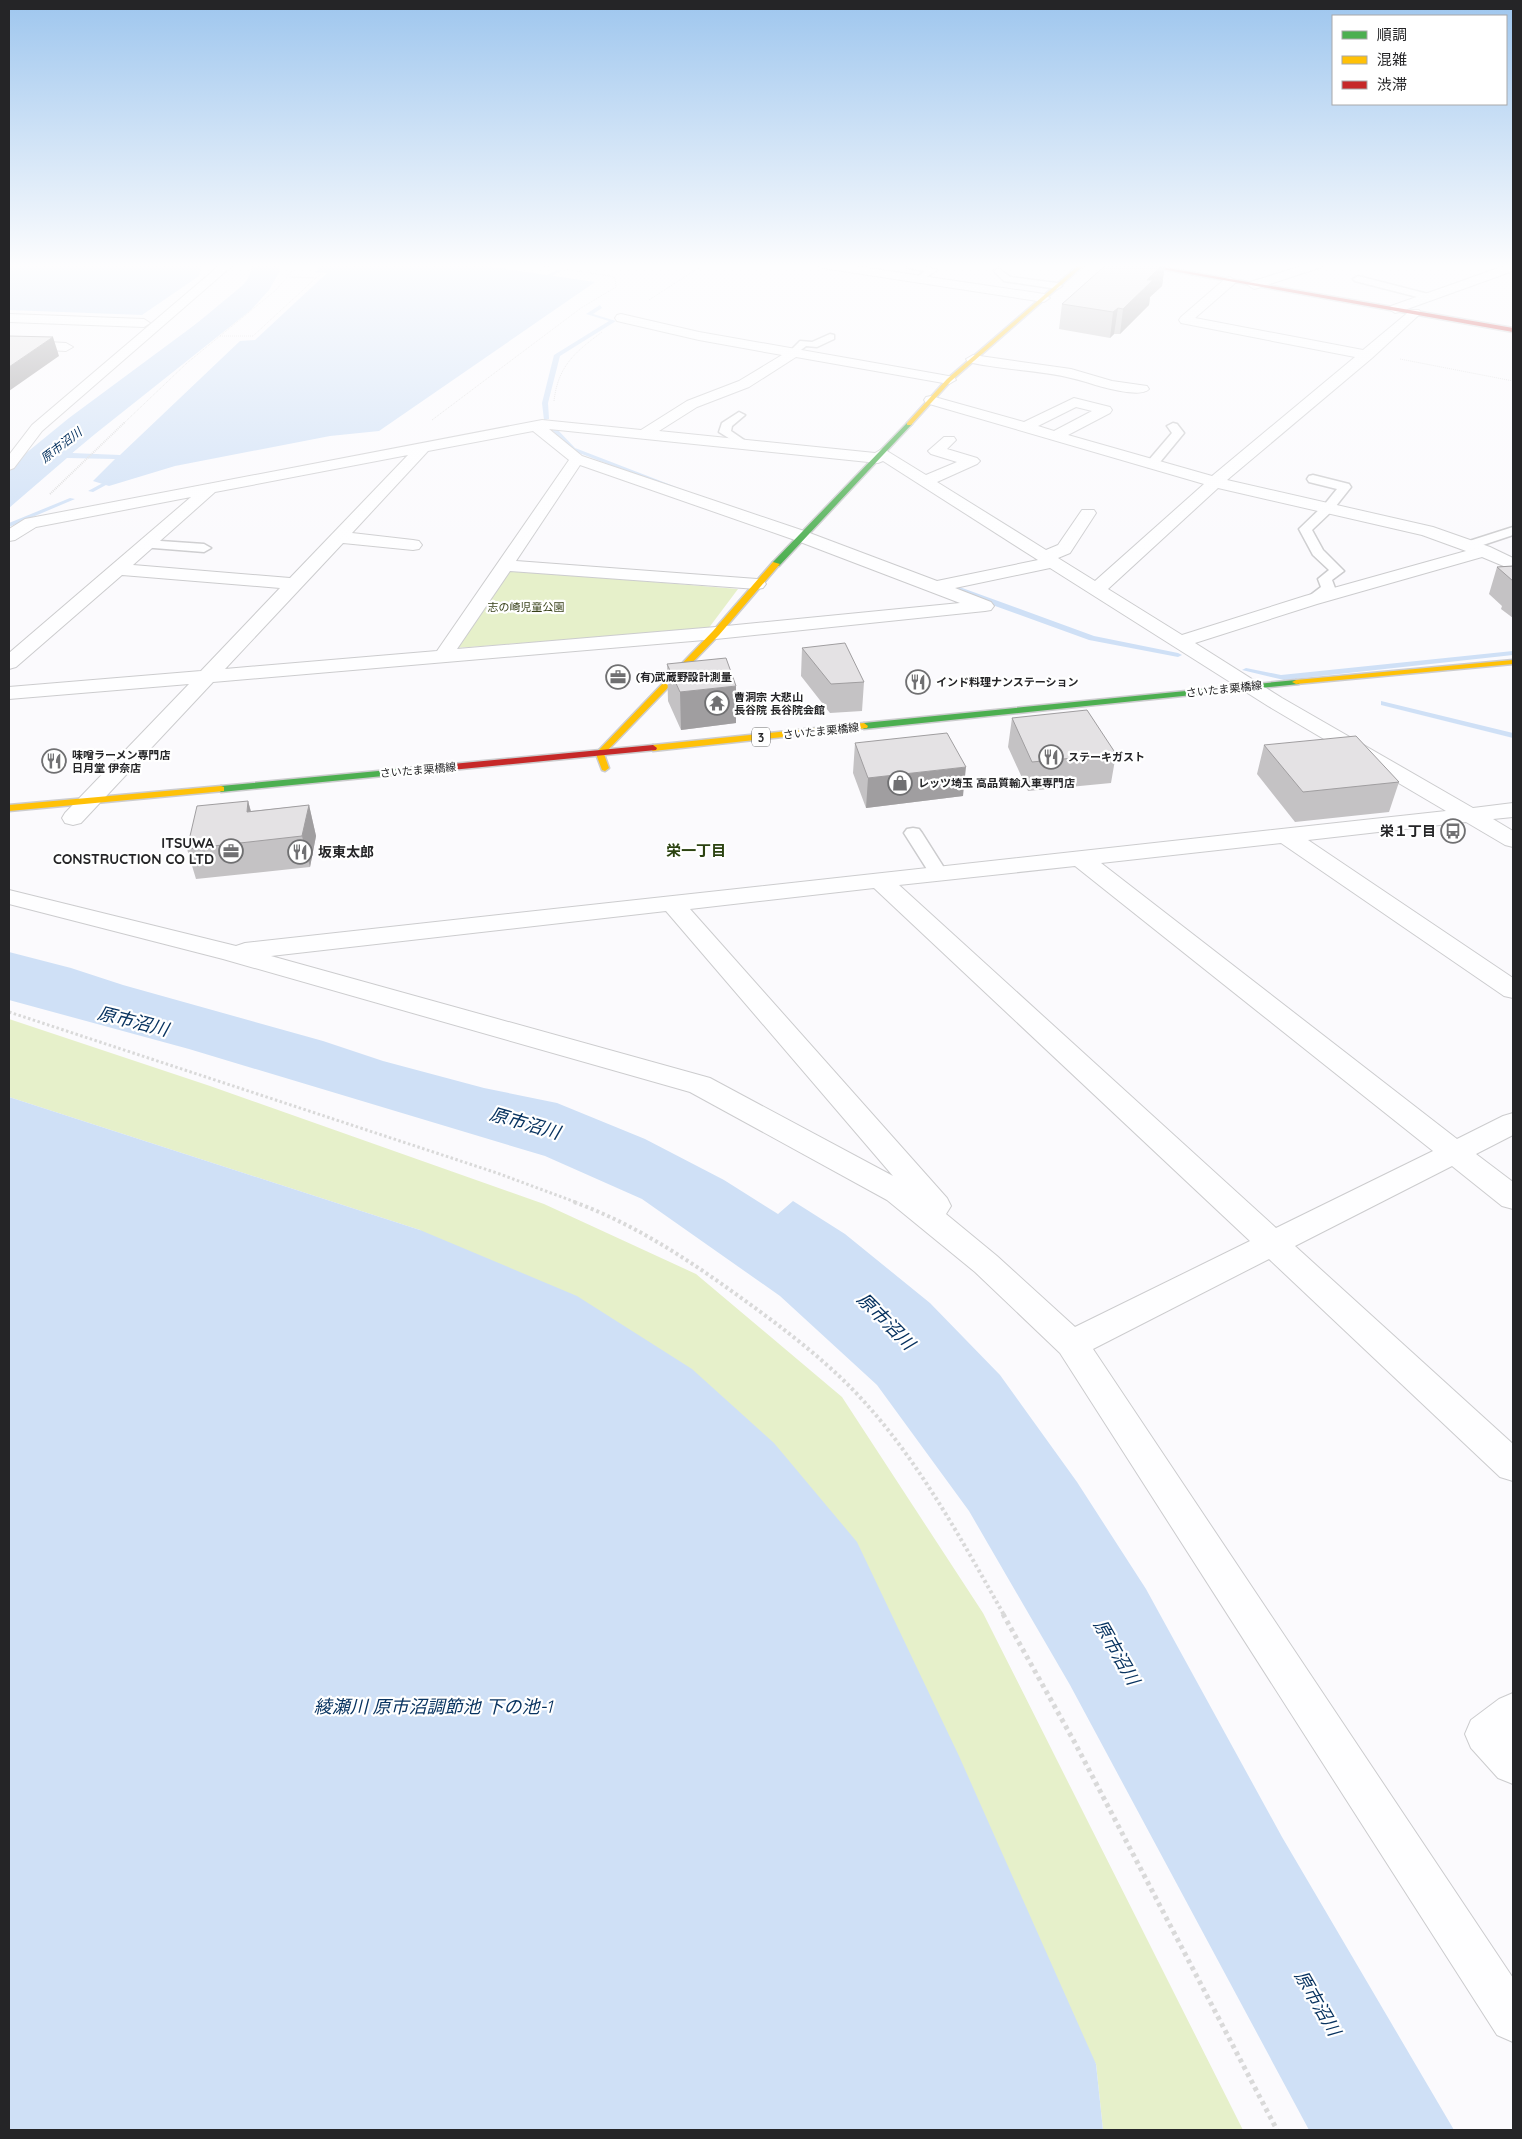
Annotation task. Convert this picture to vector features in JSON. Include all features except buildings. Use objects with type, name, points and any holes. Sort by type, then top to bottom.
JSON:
[{"type":"street","points":[[9,465],[38,428],[111,365]]},
{"type":"street","points":[[644,434],[692,404],[744,384],[775,365]]},
{"type":"street","points":[[857,365],[949,380]]},
{"type":"street","points":[[605,768],[600,754],[716,633],[757,584],[803,534],[880,456],[949,380],[966,365]]},
{"type":"street","points":[[1014,365],[1071,373],[1110,385],[1142,389]]},
{"type":"street","points":[[1097,589],[1215,482],[1355,365]]},
{"type":"street","points":[[931,400],[1215,482],[1427,531],[1513,565]]},
{"type":"street","points":[[1026,427],[1074,402],[1105,410],[1055,436]]},
{"type":"street","points":[[542,424],[880,456],[925,481],[1275,702],[1513,840]]},
{"type":"street","points":[[9,536],[31,523],[536,426],[577,459],[803,534],[943,585],[985,606],[716,633],[9,694]]},
{"type":"street","points":[[925,481],[972,461],[936,451],[949,440]]},
{"type":"street","points":[[68,819],[91,808],[206,677],[423,448]]},
{"type":"street","points":[[442,657],[577,459]]},
{"type":"street","points":[[9,663],[210,489]]},
{"type":"street","points":[[943,585],[1049,560],[1064,550],[1088,513]]},
{"type":"street","points":[[339,538],[413,545]]},
{"type":"street","points":[[1179,642],[1476,549]]},
{"type":"street","points":[[504,565],[757,584]]},
{"type":"street","points":[[117,569],[295,584]]},
{"type":"street","name":"さいたま栗橋線","points":[[9,808],[91,808],[1250,686],[1513,662]]},
{"type":"street","points":[[232,953],[1513,810]]},
{"type":"street","points":[[1288,836],[1513,990]]},
{"type":"street","points":[[1080,858],[1513,1198]]},
{"type":"street","points":[[880,880],[1513,1466]]},
{"type":"street","points":[[9,896],[232,953],[700,1085],[898,1192],[986,1264],[1072,1344],[1513,2019]]},
{"type":"street","points":[[672,904],[986,1264]]},
{"type":"street","points":[[1072,1344],[1513,1123]]},
{"type":"street","points":[[1513,1713],[1485,1734],[1513,1763]]},
{"type":"lane","points":[[739,415],[726,425],[725,432],[743,444]]},
{"type":"lane","points":[[1152,464],[1178,433],[1173,426]]},
{"type":"lane","points":[[1311,600],[1328,588],[1325,579],[1337,571],[1318,552],[1305,529],[1328,508],[1345,487],[1313,479]]},
{"type":"lane","points":[[1476,549],[1513,531],[1505,519]]},
{"type":"lane","points":[[146,544],[204,548]]},
{"type":"lane","points":[[913,833],[939,874]]},
{"type":"path","points":[[50,494],[185,365]]},
{"type":"path","points":[[426,425],[506,365]]},
{"type":"path","points":[[542,424],[553,419],[554,391],[560,370],[565,365]]},
{"type":"path","points":[[1426,365],[1513,381]]},
{"type":"path","points":[[9,1012],[497,1173],[605,1213],[683,1257],[790,1333],[840,1377],[891,1434],[949,1517],[1075,1743],[1277,2130]]},
{"type":"green space","name":"志の崎児童公園","points":[[508,570],[738,589],[708,629],[456,648]]},
{"type":"green space","points":[[9,1019],[210,1086],[544,1204],[696,1274],[842,1397],[983,1613],[1243,2130],[1103,2130],[1096,2064],[420,1230],[9,1097]]},
{"type":"water","points":[[147,365],[172,365],[72,453],[120,455],[215,365],[475,365],[379,431],[330,436],[175,466],[109,486],[93,481],[115,459],[67,458],[9,508],[9,479]]},
{"type":"water","points":[[9,952],[71,968],[123,985],[323,1041],[383,1061],[484,1088],[557,1103],[645,1139],[724,1180],[778,1214],[793,1201],[845,1234],[930,1303],[1000,1375],[1077,1482],[1146,1589],[1282,1837],[1454,2130],[1309,2130],[1070,1685],[969,1511],[877,1385],[780,1296],[642,1199],[545,1156],[189,1049],[9,1000]]},
{"type":"water","name":"綾瀬川 原市沼調節池 下の池-1","points":[[9,1097],[420,1230],[577,1296],[692,1369],[774,1443],[857,1542],[959,1756],[1096,2064],[1103,2130],[9,2130]]},
{"type":"waterway","name":"原市沼川","points":[[9,486],[82,426],[162,365]]},
{"type":"waterway","points":[[546,419],[545,403],[555,365]]},
{"type":"waterway","points":[[554,429],[573,449],[681,490]]},
{"type":"waterway","points":[[91,491],[116,478]]},
{"type":"waterway","points":[[9,525],[72,499]]},
{"type":"waterway","points":[[951,587],[1092,638],[1178,655]]},
{"type":"waterway","points":[[1282,677],[1513,653]]},
{"type":"waterway","points":[[1246,670],[1284,678]]},
{"type":"waterway","points":[[1384,703],[1513,736]]},
{"type":"traffic: fast","points":[[776,564],[909,424]]},
{"type":"traffic: fast","points":[[864,726],[1296,682]]},
{"type":"traffic: fast","points":[[221,789],[431,769]]},
{"type":"traffic: slow","points":[[909,424],[949,380],[967,365]]},
{"type":"traffic: slow","points":[[605,768],[600,754],[716,633],[776,564]]},
{"type":"traffic: slow","points":[[1296,682],[1513,662]]},
{"type":"traffic: slow","points":[[653,748],[864,726]]},
{"type":"traffic: slow","points":[[9,808],[221,789]]},
{"type":"traffic: jam","points":[[431,769],[653,748]]},
{"type":"place","name":"(有)武蔵野設計測量","points":[[618,677]]},
{"type":"place","name":"インド料理ナンステーション","points":[[918,682]]},
{"type":"place","name":"曹洞宗 大悲山 長谷院 長谷院会館","points":[[717,703]]},
{"type":"place","name":"ステーキガスト","points":[[1051,757]]},
{"type":"place","name":"味噌ラーメン専門店 日月堂 伊奈店","points":[[54,761]]},
{"type":"place","name":"レッツ埼玉 高品質輸入車専門店","points":[[900,783]]},
{"type":"place","name":"栄１丁目","points":[[1453,831]]},
{"type":"place","name":"ITSUWA CONSTRUCTION CO LTD","points":[[231,851]]},
{"type":"place","name":"坂東太郎","points":[[300,852]]},
{"type":"district","name":"栄一丁目","points":[[696,850]]}]
